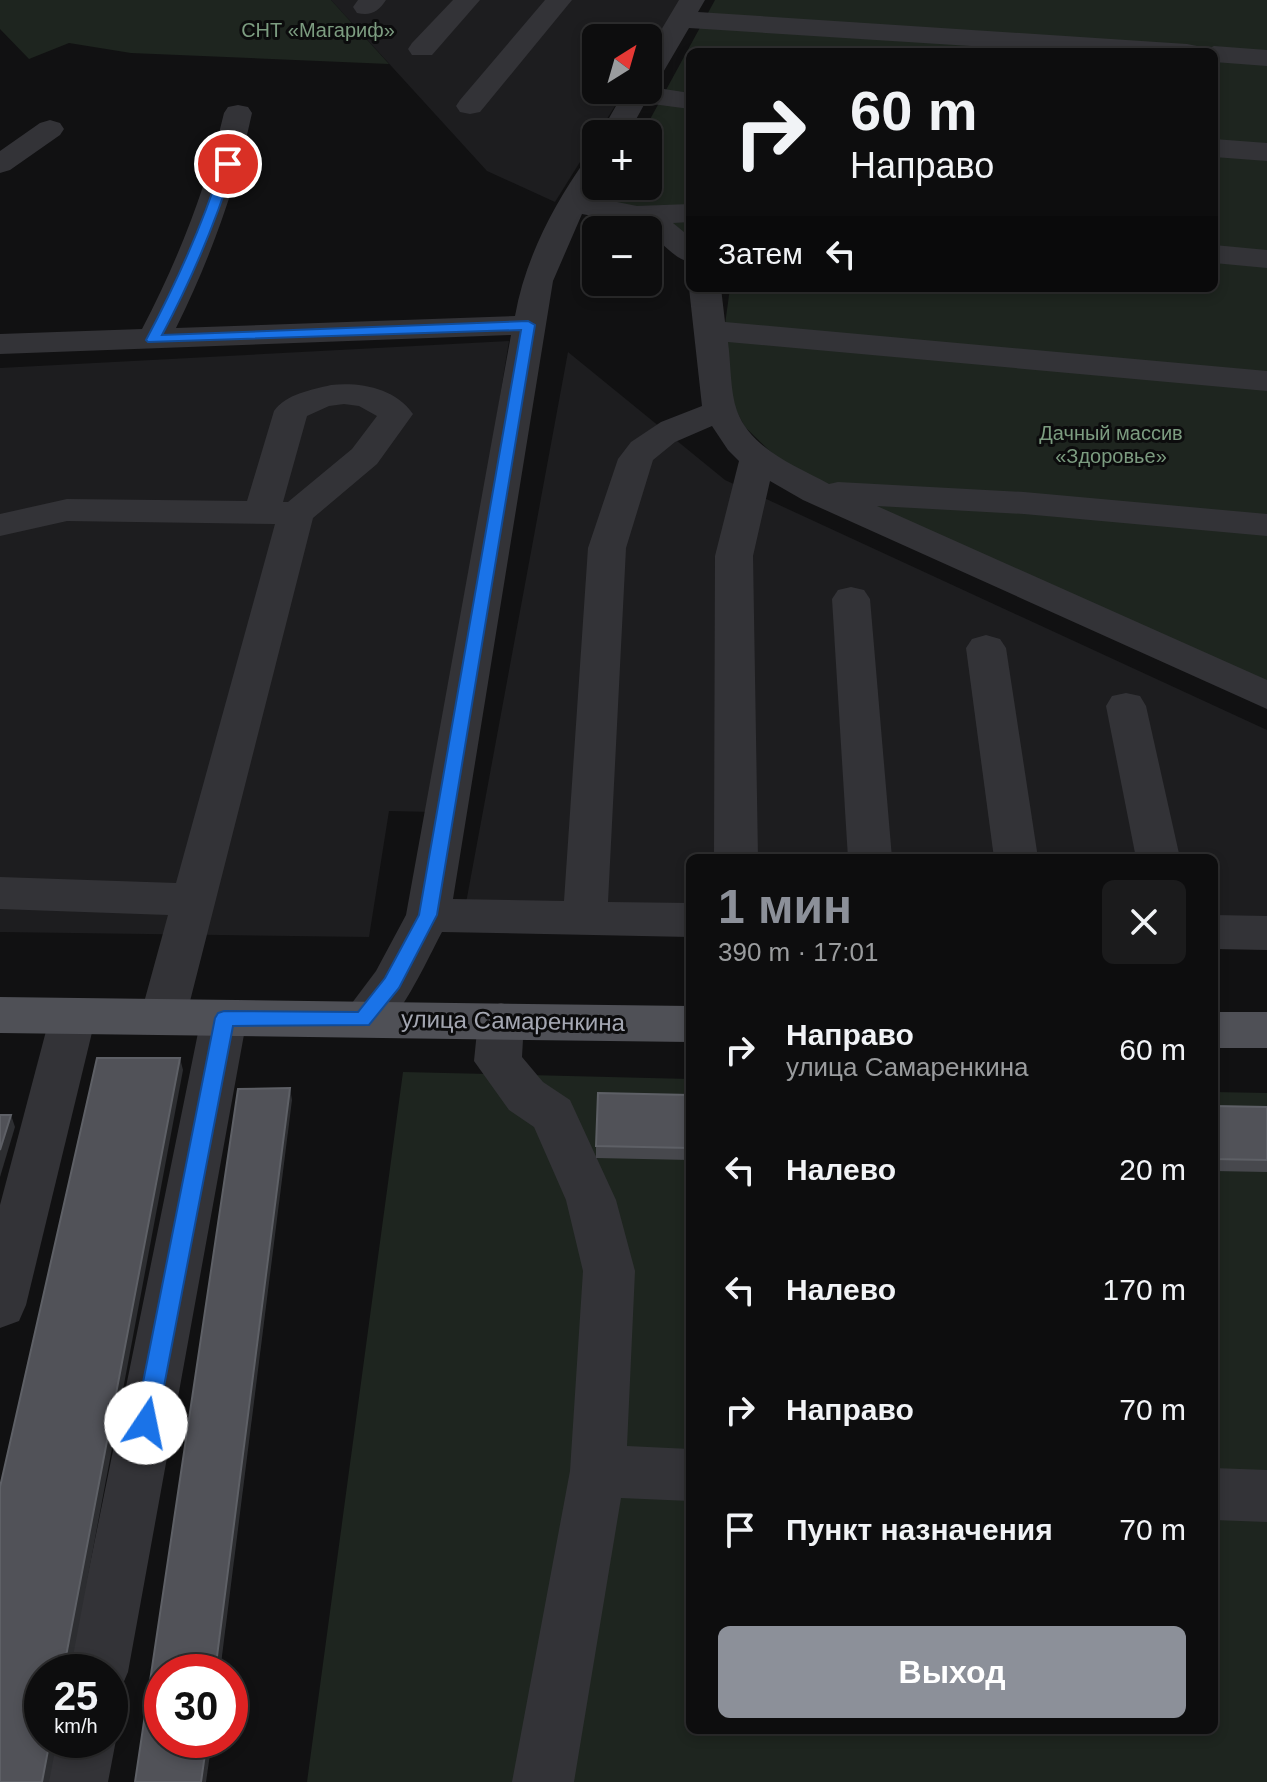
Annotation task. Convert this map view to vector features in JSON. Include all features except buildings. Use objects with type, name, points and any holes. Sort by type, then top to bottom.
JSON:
[{"type":"main road","name":"улица Самаренкина","points":[[0,1015],[686,1024]]},
{"type":"main road","points":[[1218,1030],[1267,1030]]},
{"type":"street","points":[[422,49],[467,0]]},
{"type":"street","points":[[470,106],[559,0]]},
{"type":"street","points":[[662,51],[686,10],[1139,48]]},
{"type":"street","points":[[1218,54],[1267,58]]},
{"type":"street","points":[[662,92],[686,100]]},
{"type":"street","points":[[153,340],[186,277],[211,218],[228,164],[238,113]]},
{"type":"street","points":[[0,164],[50,129]]},
{"type":"street","points":[[1218,148],[1267,152]]},
{"type":"street","points":[[363,1019],[392,983],[428,915],[537,281],[549,249],[582,189]]},
{"type":"street","points":[[574,203],[637,215],[686,213]]},
{"type":"street","points":[[637,215],[660,227],[686,250]]},
{"type":"street","points":[[1218,254],[1267,259]]},
{"type":"street","points":[[706,292],[720,411],[740,443],[757,459],[816,492],[1267,696]]},
{"type":"street","points":[[0,344],[528,325]]},
{"type":"street","points":[[711,331],[1267,381]]},
{"type":"street","points":[[585,918],[607,548],[642,449],[661,436],[720,411]]},
{"type":"street","points":[[736,854],[734,556],[757,459]]},
{"type":"street","points":[[816,492],[1024,503],[1267,525]]},
{"type":"street","points":[[0,525],[67,510],[279,513],[194,900],[163,1017]]},
{"type":"street","points":[[851,599],[870,854]]},
{"type":"street","points":[[986,648],[1015,854]]},
{"type":"street","points":[[1126,706],[1157,854]]},
{"type":"street","points":[[0,893],[194,900]]},
{"type":"street","points":[[428,915],[686,920]]},
{"type":"street","points":[[1218,932],[1267,933]]},
{"type":"street","points":[[0,1305],[10,1229],[73,1016]]},
{"type":"street","points":[[101,1654],[224,1018]]},
{"type":"street","points":[[501,1021],[498,1061],[526,1096],[553,1114],[591,1200],[609,1271],[598,1471],[543,1782]]},
{"type":"street","points":[[598,1471],[686,1475]]},
{"type":"street","points":[[1218,1494],[1267,1496]]},
{"type":"street","points":[[77,1782],[82,1758]]},
{"type":"shaded area","points":[[331,0],[681,0],[662,31],[662,24],[582,24],[582,104],[616,104],[606,120],[582,120],[582,159],[555,202],[487,171]]},
{"type":"shaded area","points":[[509,341],[433,812],[389,811],[369,937],[0,932],[0,368]]},
{"type":"shaded area","points":[[568,352],[725,480],[1267,730],[1267,948],[1218,947],[1218,854],[686,854],[686,935],[461,930]]},
{"type":"green space","name":"СНТ «Магариф»","points":[[0,0],[331,0],[389,64],[131,53],[69,43],[29,59],[0,29]]},
{"type":"green space","name":"Дачный массив «Здоровье»","points":[[715,0],[1267,0],[1267,684],[927,538],[779,460],[745,427],[731,401],[720,361],[729,292],[1218,292],[1218,48],[689,48]]},
{"type":"green space","name":"Дачный массив «Здоровье»","points":[[686,53],[686,239],[662,232],[662,216],[599,214],[606,200],[662,200],[662,120],[650,120],[658,104],[662,104],[662,97]]},
{"type":"green space","points":[[403,1072],[686,1079],[686,1734],[1218,1734],[1218,1092],[1267,1093],[1267,1782],[307,1782]]},
{"type":"route","points":[[146,1423],[224,1018],[363,1019],[392,983],[428,915],[528,325],[153,340],[186,277],[211,218],[228,164]]}]
